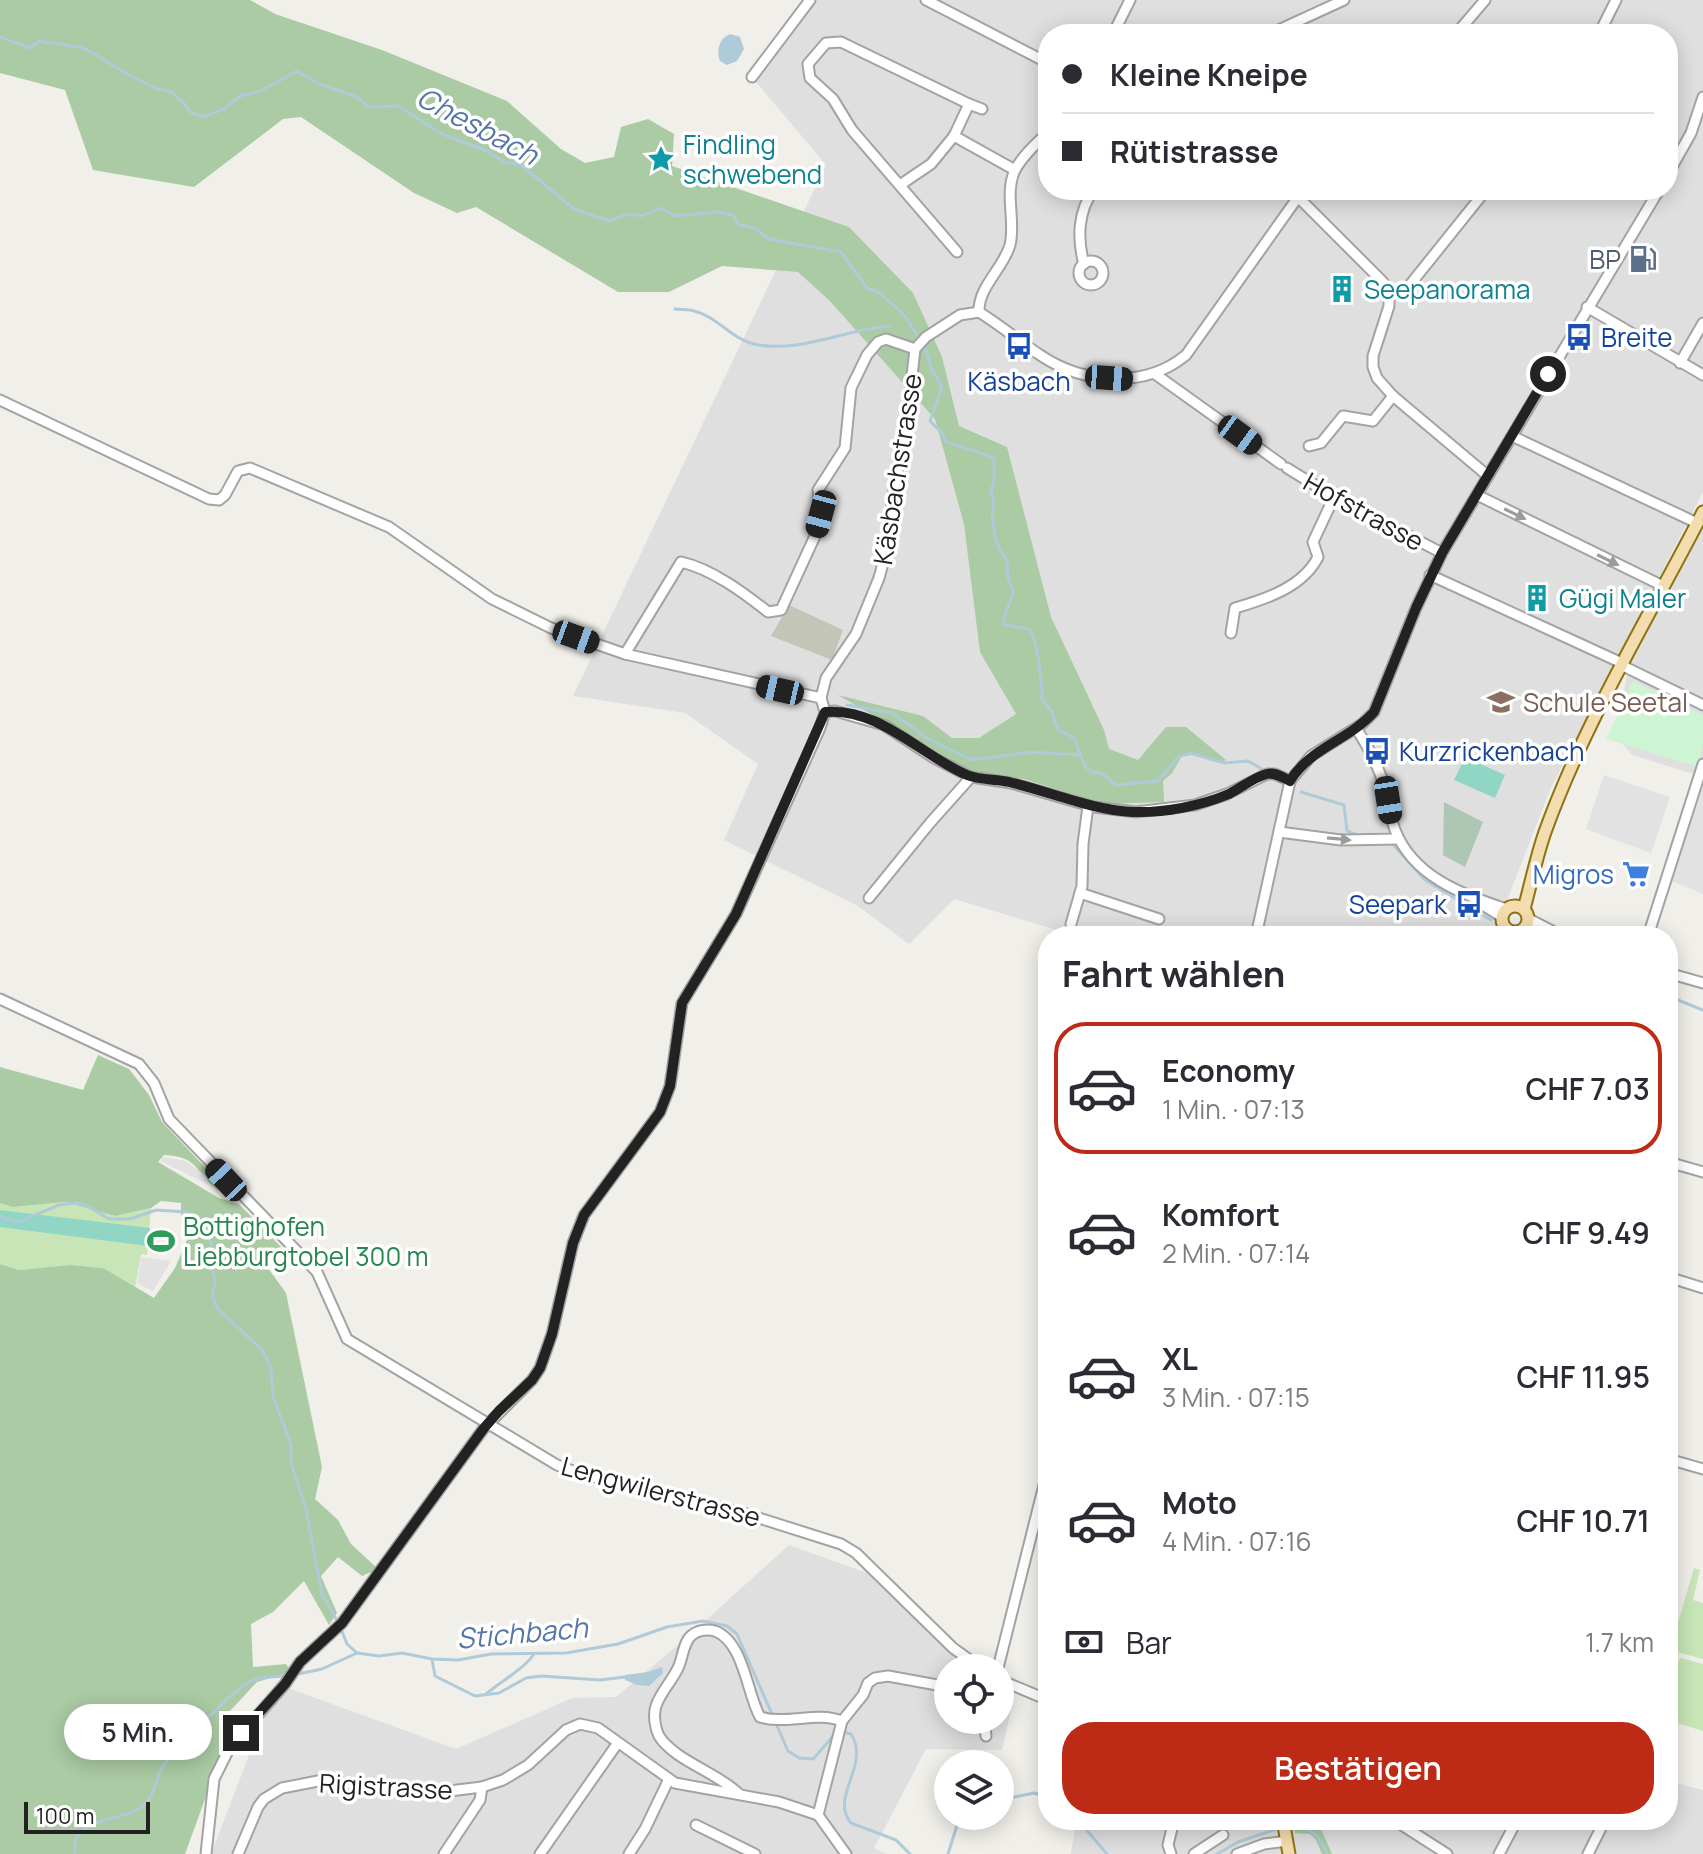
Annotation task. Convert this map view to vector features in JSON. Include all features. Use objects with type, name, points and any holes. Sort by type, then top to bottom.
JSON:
[{"type":"main road","points":[[1514,922],[1555,806],[1620,663],[1700,517]]},
{"type":"main road","points":[[1285,1830],[1289,1854]]},
{"type":"street","points":[[752,77],[810,0]]},
{"type":"street","points":[[926,0],[1038,58]]},
{"type":"street","points":[[1118,24],[1130,0]]},
{"type":"street","points":[[1292,24],[1344,0]]},
{"type":"street","points":[[1465,24],[1485,0]]},
{"type":"street","points":[[1604,24],[1616,0]]},
{"type":"street","points":[[957,252],[852,130],[833,99],[810,78],[808,64],[826,43],[841,42],[982,109]]},
{"type":"street","points":[[1678,156],[1691,133],[1703,97]]},
{"type":"street","points":[[900,185],[931,164],[954,136],[969,104]]},
{"type":"street","points":[[954,136],[1015,170]]},
{"type":"street","points":[[1038,142],[1015,170],[1011,190],[1010,244],[1002,265],[979,300],[979,312],[1041,355],[1074,371],[1127,380],[1172,367],[1186,355],[1292,200]]},
{"type":"street","points":[[1084,264],[1080,221],[1086,200]]},
{"type":"street","points":[[1305,200],[1383,282],[1389,294],[1389,306],[1373,356],[1377,378],[1393,396],[1488,476]]},
{"type":"street","points":[[1389,294],[1409,286],[1478,200]]},
{"type":"street","points":[[1258,926],[1290,781],[1311,756],[1356,728],[1377,706],[1430,575],[1653,200]]},
{"type":"street","points":[[1587,307],[1703,375]]},
{"type":"street","name":"Käsbachstrasse","points":[[821,698],[831,668],[856,634],[885,556],[919,345],[960,315],[979,312]]},
{"type":"street","points":[[1680,363],[1703,323]]},
{"type":"street","points":[[625,654],[681,562],[719,579],[768,612],[781,610],[815,536],[821,514],[818,490],[845,448],[851,388],[867,355],[878,342],[886,339],[919,345]]},
{"type":"street","name":"Hofstrasse","points":[[1155,374],[1284,466],[1334,497],[1442,553]]},
{"type":"street","points":[[1309,446],[1321,443],[1343,416],[1373,421],[1393,396]]},
{"type":"street","points":[[0,400],[209,499],[219,500],[238,471],[250,468],[389,527],[492,599],[551,628],[625,654],[821,698],[825,712],[736,914],[682,1003],[670,1086],[660,1112],[584,1215],[573,1243],[552,1334],[540,1368],[488,1425],[340,1625],[295,1669],[221,1761],[211,1798],[206,1854]]},
{"type":"street","points":[[1512,436],[1700,517]]},
{"type":"street","points":[[1477,495],[1663,586]]},
{"type":"street","points":[[1231,633],[1235,608],[1278,592],[1310,572],[1318,557],[1313,542],[1334,497]]},
{"type":"street","points":[[1430,575],[1703,705]]},
{"type":"street","points":[[825,712],[835,711],[884,725],[934,758],[971,777],[1060,795],[1088,806],[1136,812],[1176,808],[1204,803],[1267,774],[1290,781]]},
{"type":"street","points":[[1356,728],[1381,774],[1399,839],[1414,860],[1432,876],[1514,922]]},
{"type":"street","points":[[1651,926],[1703,764]]},
{"type":"street","points":[[869,898],[971,777]]},
{"type":"street","points":[[1071,924],[1080,893],[1088,806]]},
{"type":"street","points":[[1279,832],[1341,840],[1399,839]]},
{"type":"street","points":[[1080,893],[1159,919]]},
{"type":"street","points":[[1678,976],[1703,983]]},
{"type":"street","name":"Lengwilerstrasse","points":[[0,999],[139,1064],[154,1083],[169,1119],[317,1272],[347,1339],[546,1460],[578,1473],[740,1512],[841,1544],[856,1553],[961,1654]]},
{"type":"street","points":[[1678,1165],[1703,1172]]},
{"type":"street","points":[[1678,1280],[1703,1288]]},
{"type":"street","points":[[1678,1462],[1703,1469]]},
{"type":"street","points":[[1002,1654],[1038,1509]]},
{"type":"street","points":[[739,1794],[729,1784],[668,1746],[658,1734],[654,1721],[656,1706],[679,1667],[687,1639],[695,1632],[717,1632],[733,1648],[751,1687],[757,1713],[763,1719],[826,1716],[841,1724]]},
{"type":"street","points":[[846,1854],[818,1815],[841,1724],[863,1695],[868,1683],[875,1678],[888,1676],[934,1684]]},
{"type":"street","points":[[1014,1686],[1038,1696]]},
{"type":"street","name":"Rigistrasse","points":[[238,1854],[258,1807],[273,1793],[291,1786],[340,1781],[441,1792],[482,1787],[503,1780],[528,1765],[574,1725],[592,1725],[668,1781],[779,1802],[818,1815]]},
{"type":"street","points":[[540,1854],[617,1744]]},
{"type":"street","points":[[629,1854],[668,1781]]},
{"type":"street","points":[[444,1854],[480,1800],[482,1787]]},
{"type":"street","points":[[696,1825],[733,1849],[755,1854]]},
{"type":"street","points":[[1171,1854],[1168,1845],[1172,1830]]},
{"type":"street","points":[[1410,1830],[1447,1854]]},
{"type":"street","points":[[1499,1854],[1512,1830]]},
{"type":"street","points":[[1588,1854],[1600,1830]]},
{"type":"street","points":[[1194,1854],[1223,1835]]},
{"type":"street","points":[[1237,1854],[1286,1838]]},
{"type":"shaded area","points":[[810,0],[1703,0],[1703,492],[1550,790],[1497,926],[1044,926],[954,899],[909,944],[858,906],[724,840],[758,764],[685,713],[573,696],[826,165],[752,77]]},
{"type":"shaded area","points":[[1703,507],[1703,777],[1632,755],[1614,733],[1631,658],[1666,576]]},
{"type":"shaded area","points":[[789,605],[843,630],[832,660],[771,636]]},
{"type":"shaded area","points":[[1703,768],[1703,894],[1667,879]]},
{"type":"shaded area","points":[[1604,775],[1670,797],[1651,853],[1586,829]]},
{"type":"shaded area","points":[[164,1157],[186,1161],[206,1176],[209,1185],[161,1161]]},
{"type":"shaded area","points":[[141,1257],[171,1261],[153,1291],[137,1283]]},
{"type":"shaded area","points":[[789,1545],[884,1579],[962,1654],[934,1654],[934,1734],[1006,1734],[1002,1750],[926,1749],[874,1848],[885,1854],[211,1854],[263,1719],[288,1688],[456,1749],[572,1698],[616,1697]]},
{"type":"shaded area","points":[[1678,1784],[1703,1790],[1703,1854],[1071,1854],[1075,1830],[1678,1830]]},
{"type":"green space","points":[[0,0],[250,0],[275,14],[382,50],[507,101],[561,149],[585,163],[614,157],[621,127],[648,119],[674,134],[672,166],[849,227],[913,293],[942,357],[959,426],[1007,447],[1051,617],[1104,730],[1109,749],[1138,760],[1166,727],[1186,727],[1226,760],[1219,763],[1193,755],[1182,756],[1163,781],[1164,802],[1103,804],[1024,779],[972,773],[838,695],[923,716],[952,738],[979,738],[1016,714],[980,652],[964,524],[935,419],[829,300],[798,272],[722,266],[669,292],[618,292],[476,207],[457,213],[414,193],[301,117],[283,119],[194,187],[93,170],[65,90],[0,73]]},
{"type":"green space","points":[[1633,681],[1703,715],[1703,743],[1698,767],[1606,739]]},
{"type":"green space","points":[[1465,757],[1505,775],[1495,798],[1454,780]]},
{"type":"green space","points":[[1444,802],[1483,822],[1465,867],[1443,855]]},
{"type":"green space","points":[[98,1055],[129,1069],[149,1095],[162,1122],[223,1186],[218,1190],[191,1162],[176,1156],[164,1155],[158,1162],[219,1198],[239,1204],[281,1247],[278,1259],[265,1264],[286,1293],[322,1467],[315,1499],[338,1520],[351,1544],[378,1569],[362,1576],[338,1557],[321,1576],[337,1613],[329,1625],[304,1581],[273,1612],[251,1624],[253,1667],[286,1664],[291,1672],[257,1682],[230,1711],[238,1731],[216,1769],[185,1854],[0,1854],[0,1264],[19,1270],[70,1265],[103,1268],[154,1298],[175,1268],[190,1233],[190,1229],[181,1222],[181,1203],[161,1201],[151,1208],[115,1216],[65,1202],[13,1207],[0,1203],[0,1067],[83,1090]]},
{"type":"green space","points":[[0,1202],[14,1207],[65,1202],[115,1216],[151,1208],[147,1255],[141,1254],[135,1288],[102,1268],[70,1265],[19,1270],[0,1264]]},
{"type":"green space","points":[[0,1210],[150,1228],[148,1246],[0,1227]]},
{"type":"green space","points":[[1694,1568],[1700,1570],[1693,1600],[1703,1603],[1703,1659],[1678,1652],[1678,1623]]},
{"type":"green space","points":[[1681,1658],[1703,1664],[1703,1731],[1678,1723],[1678,1662]]},
{"type":"green space","points":[[1294,1830],[1321,1830],[1332,1854],[1322,1854],[1310,1834],[1295,1833]]},
{"type":"water","points":[[730,34],[740,37],[744,49],[737,61],[727,65],[720,61],[719,49],[723,38]]},
{"type":"water","points":[[662,1667],[663,1673],[649,1686],[625,1680],[625,1675]]},
{"type":"waterway","name":"Chesbach","points":[[0,37],[30,48],[39,41],[84,48],[129,75],[157,89],[170,91],[190,112],[203,117],[224,109],[240,96],[261,91],[297,71],[319,84],[355,96],[369,107],[398,106],[442,134],[487,151],[505,163],[520,164],[574,209],[609,221],[628,214],[642,216],[660,208],[675,216],[717,212],[733,215],[738,224],[754,228],[769,239],[841,252],[867,288],[880,293],[905,316],[926,350],[931,368],[942,387],[930,421],[943,434],[945,441],[994,459],[992,516],[996,542],[1007,562],[1008,578],[1014,592],[1004,625],[1029,629],[1037,652],[1042,699],[1052,712],[1058,730],[1074,738],[1085,766],[1091,772],[1102,773],[1116,785],[1158,781],[1178,757],[1190,753],[1225,763],[1248,761],[1262,769]]},
{"type":"waterway","points":[[675,309],[692,310],[746,341],[771,346],[788,346],[890,326]]},
{"type":"waterway","points":[[847,705],[892,713],[927,738],[971,760],[1031,752],[1079,755]]},
{"type":"waterway","points":[[1301,792],[1344,805],[1347,831],[1357,835]]},
{"type":"waterway","points":[[1391,842],[1425,880],[1491,920]]},
{"type":"waterway","points":[[1678,1000],[1703,1010]]},
{"type":"waterway","points":[[0,1216],[21,1221],[59,1205],[76,1203],[86,1205],[109,1219],[130,1219],[156,1210],[186,1212],[202,1223],[212,1245],[215,1282],[212,1296],[218,1309],[262,1350],[271,1367],[273,1396],[291,1445],[291,1463],[306,1509],[322,1594],[338,1622]]},
{"type":"waterway","name":"Stichbach","points":[[293,1675],[322,1669],[357,1653],[379,1656],[402,1653],[458,1660],[491,1654],[566,1653],[618,1644],[667,1627],[703,1621],[727,1626],[737,1634],[788,1751],[799,1758],[813,1759],[836,1733]]},
{"type":"waterway","points":[[341,1629],[347,1644],[356,1652]]},
{"type":"waterway","points":[[486,1694],[534,1654]]},
{"type":"waterway","points":[[432,1659],[435,1676],[475,1696],[499,1693],[526,1678],[541,1676],[600,1680],[625,1677]]},
{"type":"waterway","name":"Stichbach","points":[[75,1854],[81,1831],[90,1825],[127,1814],[147,1802],[167,1761],[203,1722],[242,1687],[258,1679],[286,1676]]},
{"type":"waterway","name":"Stichbach","points":[[843,1732],[851,1734],[856,1746],[854,1769],[845,1802],[851,1823],[896,1840],[910,1854]]},
{"type":"waterway","name":"Stichbach","points":[[1014,1797],[1038,1794]]},
{"type":"waterway","name":"Stichbach","points":[[948,1854],[956,1830]]},
{"type":"waterway","name":"Stichbach","points":[[1087,1830],[1107,1854]]},
{"type":"waterway","name":"Stichbach","points":[[1217,1854],[1238,1842],[1274,1830]]},
{"type":"waterway","name":"Stichbach","points":[[1309,1830],[1327,1854]]},
{"type":"place","name":"Findling schwebend","points":[[661,159]]},
{"type":"place","name":"BP","points":[[1643,259]]},
{"type":"place","name":"Seepanorama","points":[[1342,289]]},
{"type":"place","name":"Breite","points":[[1579,337]]},
{"type":"place","name":"Käsbach","points":[[1019,346]]},
{"type":"place","name":"Gügi Maler","points":[[1537,598]]},
{"type":"place","name":"Schule Seetal","points":[[1501,702]]},
{"type":"place","name":"Kurzrickenbach","points":[[1377,751]]},
{"type":"place","name":"Migros","points":[[1636,874]]},
{"type":"place","name":"Seepark","points":[[1469,904]]},
{"type":"place","name":"Bottighofen Liebburgtobel 300 m","points":[[161,1241]]},
{"type":"route","points":[[241,1733],[285,1684],[300,1662],[342,1623],[484,1428],[540,1368],[552,1334],[573,1243],[584,1215],[660,1112],[670,1086],[682,1003],[736,914],[825,712],[835,711],[884,725],[934,758],[971,777],[1011,783],[1094,807],[1136,812],[1176,808],[1204,803],[1267,774],[1272,773],[1290,781],[1295,771],[1311,756],[1362,724],[1374,712],[1430,575],[1548,374]]}]
